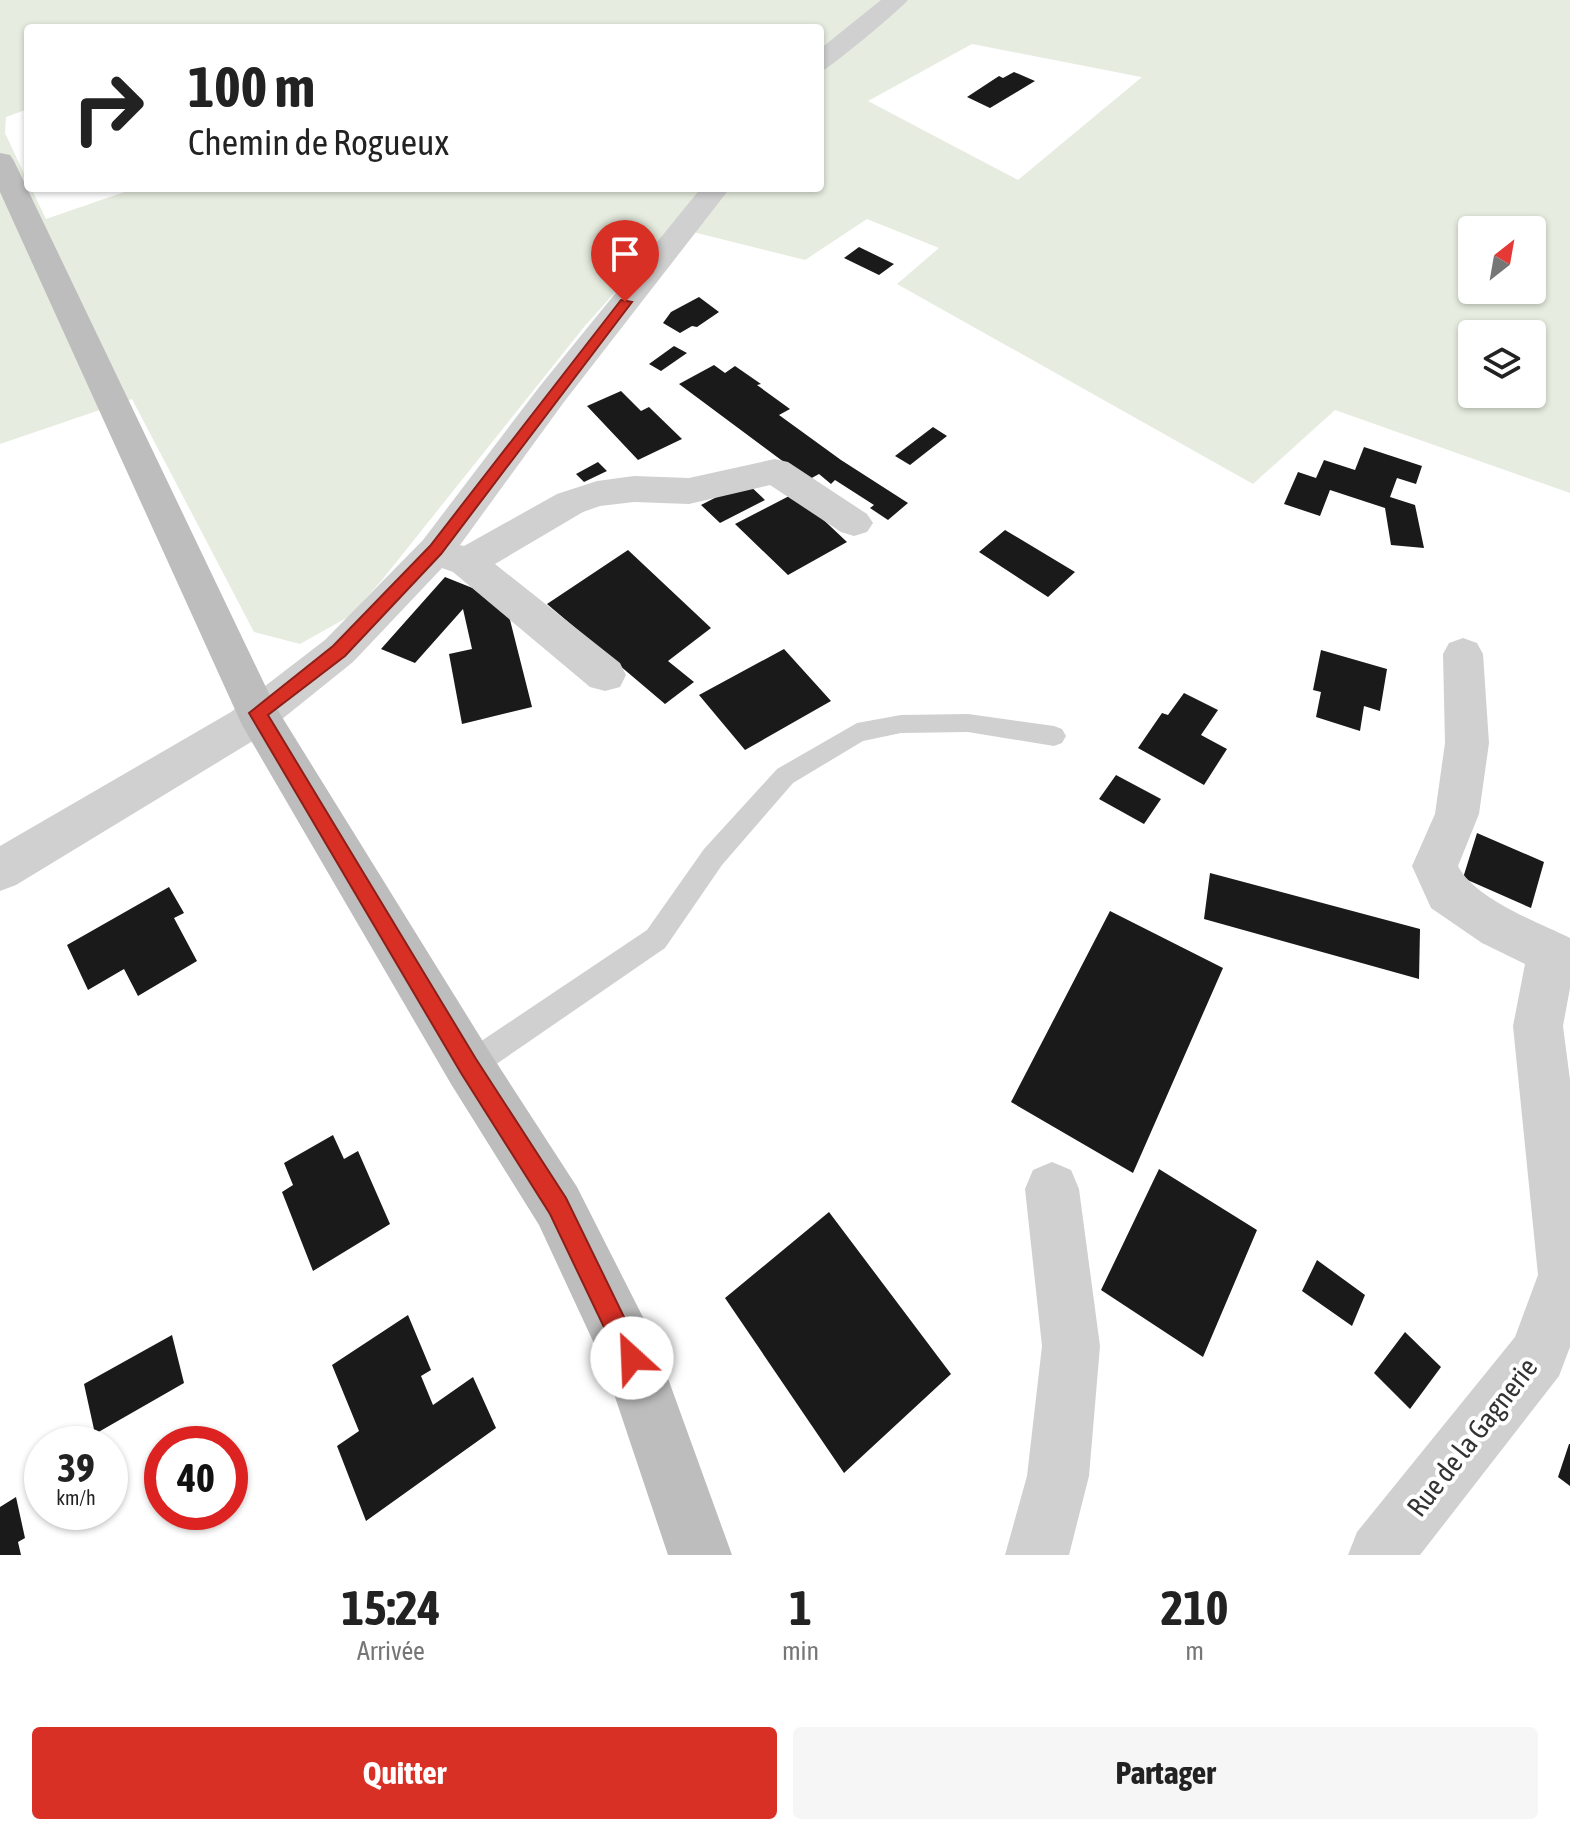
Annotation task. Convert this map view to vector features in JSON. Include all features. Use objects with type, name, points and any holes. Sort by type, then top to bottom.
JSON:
[{"type":"street","points":[[824,60],[838,45],[896,0]]},
{"type":"street","points":[[0,161],[257,713],[469,1066],[558,1206],[632,1358],[700,1555]]},
{"type":"street","points":[[451,556],[552,394],[713,192]]},
{"type":"street","points":[[0,870],[246,724],[339,651],[451,556],[570,503],[597,494],[634,489],[689,491],[775,471],[854,523]]},
{"type":"street","points":[[451,556],[605,675]]},
{"type":"street","points":[[1463,654],[1467,743],[1457,814],[1435,866],[1448,893],[1499,928],[1561,958]]},
{"type":"street","name":"Rue de la Gagnerie","points":[[1380,1555],[1538,1355],[1566,1275],[1538,1026],[1561,958]]},
{"type":"street","points":[[1037,1555],[1058,1476],[1071,1346],[1052,1189]]},
{"type":"lane","points":[[469,1066],[656,939],[713,857],[785,776],[857,733],[901,724],[968,723],[1054,736]]},
{"type":"shaded area","points":[[0,0],[1570,0],[1570,493],[1335,410],[1253,484],[897,284],[939,248],[867,219],[805,260],[673,227],[584,327],[350,616],[300,644],[254,632],[132,399],[0,444]],"holes":[[[972,44],[1142,77],[1018,180],[868,101]]]},
{"type":"building","points":[[1014,72],[1035,81],[990,108],[967,97],[999,76],[1003,78]]},
{"type":"building","points":[[859,247],[894,264],[879,275],[844,258]]},
{"type":"building","points":[[699,297],[719,312],[697,327],[692,326],[680,333],[663,323],[671,312]]},
{"type":"building","points":[[674,346],[687,353],[661,371],[649,364]]},
{"type":"building","points":[[714,365],[725,373],[735,366],[761,384],[757,385],[790,409],[779,415],[908,503],[888,520],[870,508],[874,505],[835,480],[831,484],[819,474],[808,480],[679,384]]},
{"type":"building","points":[[621,391],[641,411],[649,407],[682,439],[638,460],[587,406]]},
{"type":"building","points":[[933,427],[947,436],[910,465],[895,456]]},
{"type":"building","points":[[1364,447],[1422,466],[1416,484],[1397,478],[1390,497],[1415,505],[1424,548],[1391,545],[1385,508],[1330,490],[1320,516],[1284,504],[1298,472],[1316,478],[1324,460],[1355,470]]},
{"type":"building","points":[[598,462],[607,471],[584,482],[576,474]]},
{"type":"building","points":[[746,482],[765,500],[720,523],[701,505]]},
{"type":"building","points":[[795,493],[847,542],[788,575],[735,524]]},
{"type":"building","points":[[1005,530],[1075,572],[1048,597],[979,552]]},
{"type":"building","points":[[628,550],[711,628],[668,661],[694,682],[665,704],[547,604]]},
{"type":"building","points":[[445,577],[495,597],[507,608],[532,707],[462,724],[449,654],[472,649],[463,609],[415,663],[381,649]]},
{"type":"building","points":[[784,649],[831,701],[745,750],[699,695]]},
{"type":"building","points":[[1321,650],[1387,669],[1380,711],[1364,706],[1360,731],[1316,717],[1321,692],[1313,690]]},
{"type":"building","points":[[1184,693],[1218,710],[1201,735],[1227,749],[1204,785],[1138,748],[1162,713],[1168,715]]},
{"type":"building","points":[[1116,775],[1161,799],[1144,824],[1099,799]]},
{"type":"building","points":[[1477,833],[1544,862],[1531,908],[1463,878]]},
{"type":"building","points":[[1210,873],[1420,929],[1419,979],[1204,919]]},
{"type":"building","points":[[169,887],[184,913],[174,918],[197,961],[138,996],[124,969],[88,990],[67,945]]},
{"type":"building","points":[[1110,911],[1223,968],[1133,1173],[1011,1102]]},
{"type":"building","points":[[333,1135],[344,1159],[358,1151],[390,1224],[313,1271],[282,1192],[293,1185],[284,1163]]},
{"type":"building","points":[[1159,1169],[1257,1230],[1203,1357],[1101,1290]]},
{"type":"building","points":[[829,1212],[951,1374],[844,1473],[725,1298]]},
{"type":"building","points":[[1317,1260],[1365,1295],[1352,1326],[1302,1291]]},
{"type":"building","points":[[408,1315],[431,1370],[421,1376],[433,1405],[473,1377],[496,1428],[366,1521],[337,1446],[359,1431],[332,1365]]},
{"type":"building","points":[[1405,1332],[1441,1367],[1410,1409],[1374,1373]]},
{"type":"building","points":[[172,1335],[184,1383],[109,1426],[93,1426],[84,1384]]},
{"type":"building","points":[[1570,1444],[1570,1486],[1558,1477]]},
{"type":"building","points":[[16,1497],[25,1538],[18,1542],[21,1555],[0,1555],[0,1507]]},
{"type":"route","points":[[625,302],[436,550],[339,651],[257,713],[469,1066],[558,1206],[632,1358]]}]
